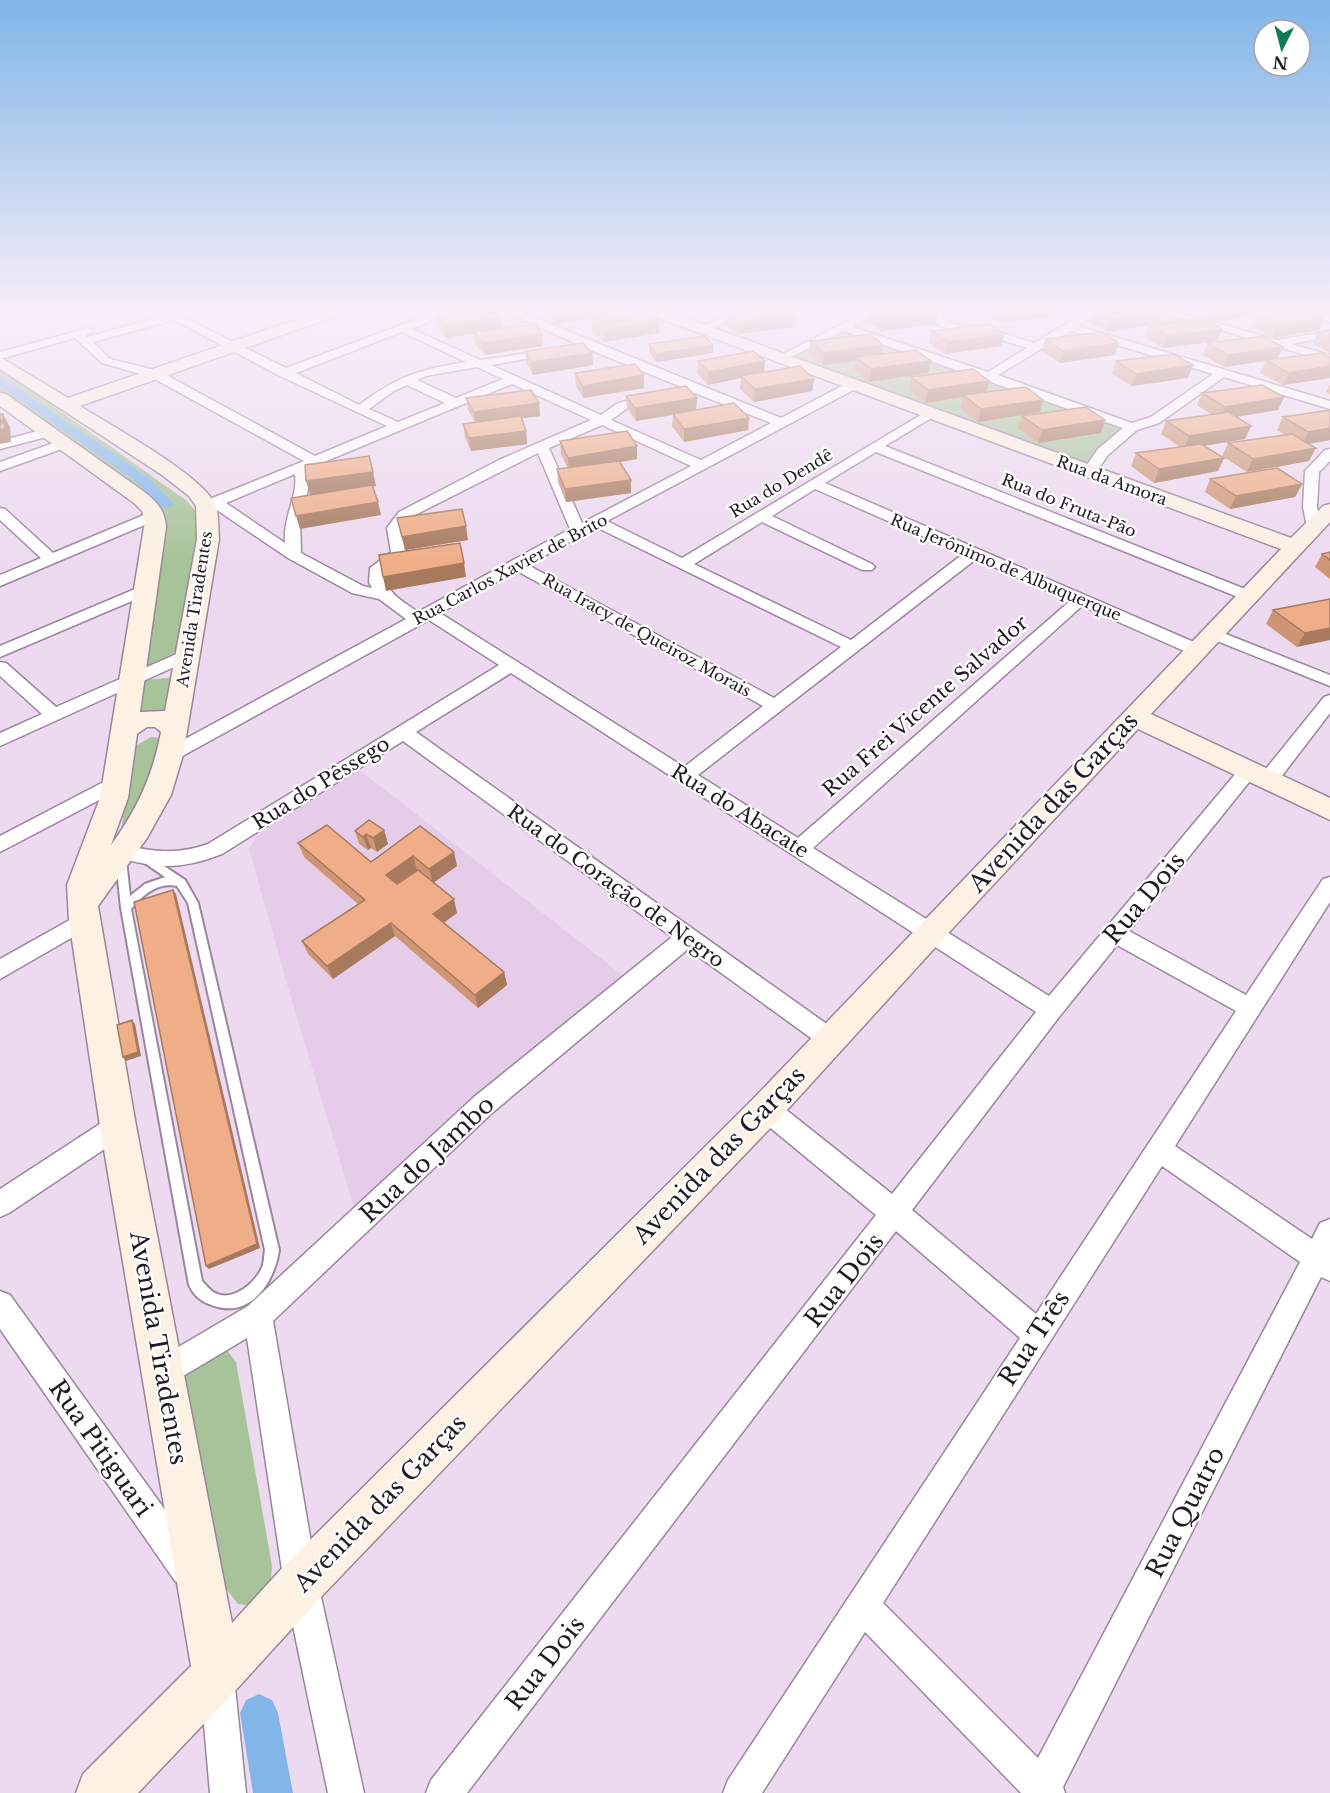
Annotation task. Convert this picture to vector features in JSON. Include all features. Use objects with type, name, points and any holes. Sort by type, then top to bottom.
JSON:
[{"type":"street","name":"Avenida Tiradentes","points":[[52,396],[169,471],[211,504],[208,539],[172,742],[157,795],[134,854],[84,912]]},
{"type":"street","points":[[66,405],[93,396]]},
{"type":"street","points":[[195,396],[316,462]]},
{"type":"street","points":[[331,396],[399,427]]},
{"type":"street","points":[[360,410],[380,396]]},
{"type":"street","points":[[440,396],[454,402]]},
{"type":"street","points":[[211,504],[470,396]]},
{"type":"street","points":[[549,396],[702,466]]},
{"type":"street","points":[[384,595],[377,582],[378,568],[399,554],[394,528],[404,515],[504,463],[602,420],[628,403],[664,396]]},
{"type":"street","points":[[713,396],[781,423]]},
{"type":"street","name":"Rua Carlos Xavier de Brito","points":[[172,742],[423,616],[833,396]]},
{"type":"street","name":"Rua da Amora","points":[[881,396],[1089,472],[1313,528]]},
{"type":"street","points":[[1044,396],[1132,427]]},
{"type":"street","points":[[1089,472],[1103,453],[1132,427],[1155,420],[1189,396]]},
{"type":"street","points":[[1300,396],[1330,405]]},
{"type":"street","points":[[0,398],[136,495],[152,508],[156,515],[0,581]]},
{"type":"street","name":"Rua do Dendê","points":[[683,564],[928,414]]},
{"type":"street","points":[[0,445],[57,437]]},
{"type":"street","points":[[0,467],[57,437]]},
{"type":"street","points":[[542,446],[578,531]]},
{"type":"street","name":"Rua do Fruta-Pão","points":[[876,447],[1249,596]]},
{"type":"street","points":[[1313,528],[1310,507],[1312,471],[1330,453]]},
{"type":"street","points":[[293,555],[294,543],[291,527],[294,508],[304,489],[304,478],[300,468]]},
{"type":"street","name":"Rua Jerônimo de Albuquerque","points":[[815,484],[1081,599],[1205,642],[1327,676]]},
{"type":"street","points":[[211,504],[293,555],[358,590],[384,595]]},
{"type":"street","points":[[0,512],[51,559]]},
{"type":"street","name":"Avenida Tiradentes","points":[[156,515],[147,589],[115,790],[82,885],[84,912],[118,1126],[217,1675],[228,1793]]},
{"type":"street","points":[[761,516],[867,567]]},
{"type":"street","points":[[597,522],[853,647]]},
{"type":"street","name":"Avenida das Garças","points":[[102,1793],[217,1675],[301,1584],[766,1109],[1133,716],[1313,528]]},
{"type":"street","points":[[684,776],[973,554]]},
{"type":"street","name":"Rua Iracy de Queiroz Morais","points":[[517,565],[776,706]]},
{"type":"street","points":[[0,652],[147,589]]},
{"type":"street","name":"Rua do Abacate","points":[[384,595],[510,666],[800,848],[1051,1010]]},
{"type":"street","name":"Rua Frei Vicente Salvador","points":[[800,848],[1081,599]]},
{"type":"street","points":[[0,740],[188,654]]},
{"type":"street","name":"Rua do Pêssego","points":[[134,854],[170,861],[185,860],[215,849],[510,666]]},
{"type":"street","points":[[0,667],[53,714]]},
{"type":"street","name":"Rua Dois","points":[[444,1793],[896,1213],[1051,1010],[1114,933],[1330,701]]},
{"type":"street","points":[[1133,716],[1330,810]]},
{"type":"street","points":[[123,735],[135,723],[148,719],[162,719],[172,742]]},
{"type":"street","name":"Rua do Coração de Negro","points":[[403,732],[830,1039]]},
{"type":"street","points":[[0,845],[115,790],[113,832],[134,854]]},
{"type":"street","name":"Rua Três","points":[[741,1793],[1330,885]]},
{"type":"street","points":[[0,970],[84,912]]},
{"type":"street","points":[[1114,933],[1250,1008]]},
{"type":"street","name":"Rua do Jambo","points":[[164,1372],[258,1316],[483,1105],[687,937]]},
{"type":"street","points":[[766,1109],[896,1213],[1037,1334]]},
{"type":"street","points":[[0,1204],[118,1126]]},
{"type":"street","points":[[1158,1149],[1326,1252]]},
{"type":"street","name":"Rua Quatro","points":[[1043,1792],[1326,1252]]},
{"type":"street","name":"Rua Pitiguari","points":[[0,1305],[202,1590]]},
{"type":"street","points":[[258,1316],[301,1584],[346,1793]]},
{"type":"street","points":[[862,1605],[1043,1792]]},
{"type":"lane","points":[[134,854],[181,883],[194,903],[272,1250],[272,1260],[263,1279],[244,1297],[224,1304],[206,1297],[196,1285],[121,875],[134,854]]},
{"type":"lane","points":[[126,908],[150,885],[164,881],[181,883]]},
{"type":"shaded area","points":[[357,768],[630,981],[356,1214],[286,981],[249,848],[257,836]]},
{"type":"green space","points":[[39,396],[187,501],[206,524],[186,646],[147,669],[165,539],[158,510],[0,397]]},
{"type":"green space","points":[[883,396],[1041,396],[1132,427],[1089,472]]},
{"type":"green space","points":[[178,677],[171,702],[161,716],[136,715],[145,680]]},
{"type":"green space","points":[[151,737],[162,738],[152,805],[119,843],[134,747]]},
{"type":"green space","points":[[227,1350],[236,1362],[272,1566],[270,1591],[254,1606],[238,1604],[217,1577],[180,1399],[184,1370],[199,1360]]},
{"type":"building","points":[[534,396],[539,403],[474,412],[466,398]]},
{"type":"building","points":[[626,396],[695,396],[697,398],[635,408]]},
{"type":"building","points":[[964,396],[1037,396],[1043,400],[981,409]]},
{"type":"building","points":[[1206,396],[1284,397],[1225,407]]},
{"type":"building","points":[[734,403],[749,418],[684,429],[673,414]]},
{"type":"building","points":[[1086,407],[1105,420],[1042,430],[1022,416]]},
{"type":"building","points":[[1330,410],[1330,428],[1308,432],[1283,417]]},
{"type":"building","points":[[1229,412],[1251,426],[1189,436],[1166,421]]},
{"type":"building","points":[[521,416],[526,431],[469,438],[463,424]]},
{"type":"building","points":[[5,423],[4,429],[0,430],[0,424]]},
{"type":"building","points":[[627,431],[637,446],[568,458],[560,441]]},
{"type":"building","points":[[1292,434],[1316,448],[1253,459],[1228,443]]},
{"type":"building","points":[[1201,444],[1224,458],[1159,469],[1136,453]]},
{"type":"building","points":[[369,456],[373,472],[306,481],[305,465]]},
{"type":"building","points":[[619,461],[631,480],[565,489],[557,469]]},
{"type":"building","points":[[1277,468],[1302,484],[1236,496],[1210,479]]},
{"type":"building","points":[[372,485],[378,502],[296,516],[291,498]]},
{"type":"building","points":[[462,509],[466,526],[402,537],[397,518]]},
{"type":"building","points":[[460,543],[464,563],[383,577],[379,555]]},
{"type":"building","points":[[1330,552],[1330,560],[1322,554]]},
{"type":"building","points":[[1330,599],[1330,628],[1305,633],[1273,610]]},
{"type":"building","points":[[369,820],[384,830],[373,838],[366,834],[363,837],[355,831]]},
{"type":"building","points":[[327,825],[371,862],[420,826],[454,852],[429,869],[413,856],[386,875],[397,884],[418,870],[454,899],[433,914],[504,972],[475,995],[391,923],[327,966],[302,941],[365,900],[298,843]]},
{"type":"building","points":[[173,890],[257,1244],[206,1266],[134,902]]},
{"type":"building","points":[[132,1020],[138,1052],[123,1057],[117,1025]]},
{"type":"waterway","points":[[22,396],[143,480],[166,504]]},
{"type":"waterway","points":[[259,1713],[273,1793]]}]
